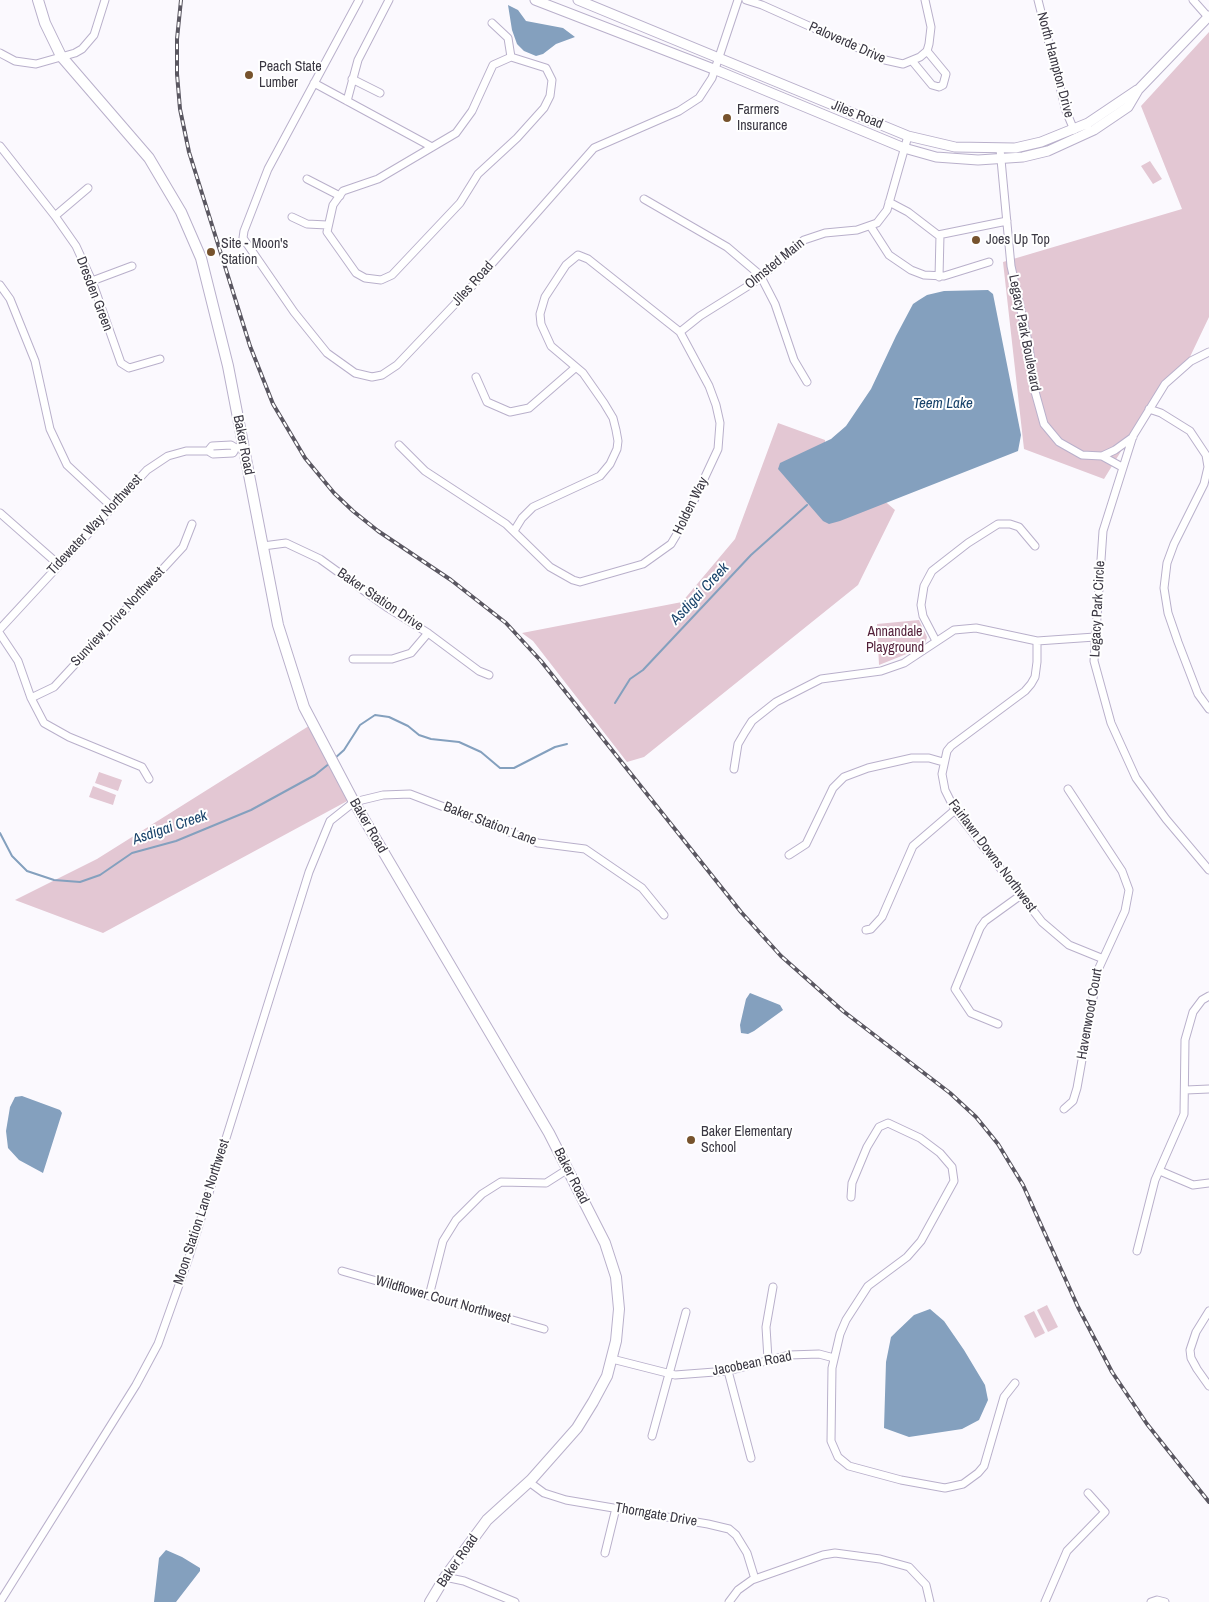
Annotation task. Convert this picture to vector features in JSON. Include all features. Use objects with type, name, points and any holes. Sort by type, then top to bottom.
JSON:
[{"type":"main road","name":"Baker Road","points":[[38,0],[45,23],[61,56],[149,158],[181,212],[201,258],[213,302],[240,447],[283,645],[304,708],[354,802],[540,1117],[604,1243],[616,1277],[619,1310],[616,1341],[607,1376],[577,1428],[529,1482],[487,1520],[445,1577],[430,1602]]},
{"type":"street","points":[[0,53],[15,61],[36,64],[75,53],[88,43],[98,26],[105,0]]},
{"type":"street","points":[[359,0],[314,83],[432,147]]},
{"type":"street","points":[[347,101],[358,60],[389,0]]},
{"type":"street","name":"Jiles Road","points":[[535,0],[716,70],[904,148],[952,160],[1001,159],[1048,151],[1074,141],[1094,130],[1128,107],[1138,90],[1209,16]]},
{"type":"street","name":"Jiles Road","points":[[578,0],[908,136],[955,147],[1000,149],[1029,146],[1074,130],[1138,90]]},
{"type":"street","points":[[716,70],[738,0]]},
{"type":"street","name":"Paloverde Drive","points":[[746,0],[762,5],[885,60],[896,64],[913,62]]},
{"type":"street","points":[[925,0],[931,27],[927,51],[913,62],[932,85],[939,87],[943,85],[946,74],[927,51]]},
{"type":"street","name":"North Hampton Drive","points":[[1038,0],[1066,111],[1074,130]]},
{"type":"street","points":[[1192,0],[1209,16]]},
{"type":"street","points":[[492,23],[508,38],[511,57]]},
{"type":"street","points":[[511,57],[546,68],[552,80],[550,96],[544,108],[517,138],[478,174],[460,203],[392,275],[381,280],[365,278],[356,273],[327,232],[333,205],[349,187],[378,179],[432,147],[456,133],[462,127],[493,65],[511,57]]},
{"type":"street","name":"Jiles Road","points":[[314,83],[268,169],[244,231],[244,240],[294,312],[327,353],[355,373],[372,377],[382,375],[397,365],[474,284],[584,157],[604,143],[688,107],[706,88],[716,70]]},
{"type":"street","points":[[352,79],[380,93]]},
{"type":"street","points":[[908,136],[889,202],[881,220],[871,226],[889,255],[918,273],[939,277],[989,262]]},
{"type":"street","name":"Dresden Green","points":[[0,146],[76,246],[92,281],[121,363],[129,368],[160,359]]},
{"type":"street","name":"Legacy Park Boulevard","points":[[1000,149],[1011,266],[1029,346],[1034,388],[1044,424],[1059,442],[1082,455],[1102,456],[1122,467]]},
{"type":"street","points":[[307,179],[340,196]]},
{"type":"street","points":[[55,216],[88,188]]},
{"type":"street","points":[[644,200],[727,248],[761,277],[779,314],[794,360],[807,382]]},
{"type":"street","points":[[889,202],[908,212],[933,233],[940,235],[1007,220]]},
{"type":"street","points":[[292,217],[307,224],[327,226]]},
{"type":"street","name":"Olmsted Main","points":[[680,332],[700,316],[746,289],[791,250],[813,235],[857,230],[871,226]]},
{"type":"street","points":[[939,277],[940,235]]},
{"type":"street","name":"Holden Way","points":[[399,445],[425,471],[514,531],[556,572],[580,582],[643,564],[671,544],[684,524],[718,450],[720,438],[716,405],[709,386],[680,332],[582,255],[573,258],[562,272],[545,297],[540,314],[541,324],[552,346],[575,368]]},
{"type":"street","points":[[92,281],[132,266]]},
{"type":"street","points":[[0,285],[10,300],[35,361],[50,429],[67,465],[112,507]]},
{"type":"street","name":"Legacy Park Circle","points":[[1209,352],[1191,361],[1165,384],[1133,436],[1102,531],[1094,661],[1111,723],[1136,778],[1166,819],[1209,870]]},
{"type":"street","points":[[476,377],[487,402],[510,412],[529,408],[575,368],[590,383],[613,418],[618,441],[614,456],[600,476],[533,507],[522,518],[514,531]]},
{"type":"street","points":[[1149,409],[1161,413],[1190,431],[1206,455],[1208,467],[1204,484],[1174,544],[1167,563],[1164,588],[1168,613],[1178,642],[1198,694],[1209,710]]},
{"type":"street","points":[[1102,456],[1116,450],[1133,436]]},
{"type":"street","name":"Tidewater Way Northwest","points":[[0,629],[58,564],[147,470],[168,456],[186,451],[208,451],[212,446],[231,445],[240,447]]},
{"type":"street","points":[[0,513],[58,564]]},
{"type":"street","name":"Sunview Drive Northwest","points":[[32,698],[54,687],[183,547],[192,524]]},
{"type":"street","points":[[936,641],[923,616],[922,605],[924,586],[932,571],[979,535],[998,524],[1010,524],[1019,527],[1035,546]]},
{"type":"street","name":"Baker Station Drive","points":[[263,546],[286,543],[320,559],[388,608],[428,633],[479,671],[489,675]]},
{"type":"street","points":[[734,769],[738,744],[745,732],[752,721],[776,702],[806,685],[828,677],[881,671],[899,665],[924,652],[936,641],[954,630],[970,627],[1037,641],[1095,637]]},
{"type":"street","points":[[353,659],[392,659],[411,653],[428,633]]},
{"type":"street","points":[[0,634],[18,661],[44,723],[69,737],[142,768],[149,779]]},
{"type":"street","points":[[789,855],[806,844],[833,788],[844,777],[868,768],[912,758],[929,758],[943,762],[950,746],[1025,691],[1031,684],[1037,662],[1037,641]]},
{"type":"street","name":"Fairlawn Downs Northwest","points":[[943,762],[945,790],[955,810],[1042,922],[1069,945],[1101,958]]},
{"type":"street","name":"Havenwood Court","points":[[1064,1108],[1073,1101],[1077,1088],[1090,1008],[1101,958],[1125,911],[1128,885],[1122,871],[1068,789]]},
{"type":"street","name":"Baker Station Lane","points":[[354,802],[383,794],[410,794],[538,842],[585,849],[642,888],[664,915]]},
{"type":"street","name":"Moon Station Lane Northwest","points":[[0,1602],[136,1385],[158,1344],[189,1257],[309,872],[330,821],[354,802]]},
{"type":"street","points":[[866,930],[871,929],[882,917],[913,846],[955,810]]},
{"type":"street","points":[[998,1024],[971,1013],[955,989],[980,928],[986,921],[1021,895]]},
{"type":"street","points":[[1137,1251],[1152,1191],[1184,1114],[1186,1090],[1183,1080],[1185,1040],[1194,1012],[1202,1000],[1209,996]]},
{"type":"street","points":[[1186,1090],[1209,1089]]},
{"type":"street","points":[[851,1197],[852,1183],[867,1147],[878,1127],[888,1123],[920,1138],[940,1153],[952,1167],[954,1181],[921,1241],[907,1257],[868,1286],[846,1320],[834,1358],[831,1441],[838,1457],[849,1466],[932,1486],[955,1486],[978,1473],[987,1458],[1004,1397],[1015,1383]]},
{"type":"street","points":[[428,1296],[443,1241],[456,1220],[482,1194],[501,1182],[546,1183],[568,1169]]},
{"type":"street","points":[[1160,1171],[1193,1185],[1209,1183]]},
{"type":"street","name":"Wildflower Court Northwest","points":[[342,1271],[544,1329]]},
{"type":"street","points":[[768,1360],[766,1328],[773,1287]]},
{"type":"street","points":[[1209,1311],[1196,1332],[1190,1350],[1191,1358],[1209,1386]]},
{"type":"street","points":[[652,1436],[686,1312]]},
{"type":"street","name":"Jacobean Road","points":[[612,1359],[669,1374],[690,1375],[728,1371],[768,1360],[805,1354],[819,1354],[834,1358]]},
{"type":"street","points":[[728,1371],[751,1458]]},
{"type":"street","name":"Thorngate Drive","points":[[529,1482],[544,1493],[566,1500],[730,1530],[736,1535],[747,1553],[755,1579]]},
{"type":"street","points":[[1046,1602],[1067,1551],[1105,1512],[1088,1493]]},
{"type":"street","points":[[605,1554],[616,1508]]},
{"type":"street","points":[[729,1602],[738,1590],[755,1579],[823,1555],[850,1554],[898,1562],[909,1567],[926,1585],[930,1602]]},
{"type":"street","points":[[445,1577],[464,1581],[515,1602]]},
{"type":"street","points":[[1151,1602],[1157,1600],[1165,1602]]},
{"type":"green space","points":[[1209,32],[1209,317],[1188,361],[1150,404],[1104,479],[1024,449],[1003,262],[1182,209],[1141,106]]},
{"type":"green space","points":[[1150,161],[1162,179],[1153,184],[1141,166]]},
{"type":"green space","points":[[778,423],[825,440],[825,493],[866,485],[895,510],[858,585],[644,757],[627,762],[533,641],[522,633],[682,602],[735,539]]},
{"type":"green space","name":"Annandale Playground","points":[[919,620],[927,637],[925,644],[919,649],[879,665],[877,624]]},
{"type":"green space","points":[[312,724],[351,799],[103,933],[15,900],[97,859]]},
{"type":"green space","points":[[99,772],[122,780],[118,791],[95,783]]},
{"type":"green space","points":[[93,786],[116,795],[113,805],[89,797]]},
{"type":"green space","points":[[1047,1305],[1058,1327],[1048,1332],[1037,1310]]},
{"type":"green space","points":[[1034,1311],[1045,1333],[1035,1338],[1024,1316]]},
{"type":"water","points":[[508,5],[518,10],[526,21],[563,28],[575,37],[556,44],[543,54],[536,56],[524,51],[517,44],[512,30]]},
{"type":"water","name":"Teem Lake","points":[[988,290],[993,294],[1021,435],[1018,451],[840,521],[829,524],[823,521],[778,469],[780,463],[831,439],[846,426],[871,389],[913,304],[927,295],[944,291]]},
{"type":"water","points":[[750,993],[780,1005],[783,1010],[748,1034],[741,1033],[740,1025],[746,999]]},
{"type":"water","points":[[22,1096],[60,1110],[62,1113],[43,1173],[19,1160],[8,1148],[6,1131],[10,1107],[15,1097]]},
{"type":"water","points":[[930,1309],[944,1321],[964,1350],[985,1385],[988,1400],[979,1420],[962,1429],[909,1437],[884,1428],[886,1362],[891,1337],[914,1315]]},
{"type":"water","points":[[166,1550],[200,1568],[200,1571],[176,1602],[154,1602],[159,1558]]},
{"type":"waterway","name":"Asdigai Creek","points":[[615,703],[630,679],[643,670],[751,555],[807,505]]},
{"type":"waterway","name":"Asdigai Creek","points":[[334,759],[344,750],[360,725],[375,715],[389,717],[408,726],[419,735],[431,739],[459,742],[481,752],[500,768],[514,768],[555,747],[567,744]]},
{"type":"waterway","name":"Asdigai Creek","points":[[0,833],[12,856],[27,871],[54,880],[80,882],[100,875],[132,853],[176,841],[251,810],[315,775],[330,763]]},
{"type":"railway","points":[[181,0],[177,39],[177,74],[180,109],[189,152],[250,346],[273,404],[305,458],[334,493],[353,511],[378,531],[451,580],[506,623],[541,661],[741,912],[781,956],[843,1011],[950,1093],[976,1117],[998,1144],[1023,1185],[1078,1307],[1112,1372],[1147,1424],[1209,1502]]},
{"type":"place","name":"Peach State Lumber","points":[[249,75]]},
{"type":"place","name":"Farmers Insurance","points":[[727,118]]},
{"type":"place","name":"Joes Up Top","points":[[976,240]]},
{"type":"place","name":"Site - Moon's Station","points":[[211,252]]},
{"type":"place","name":"Baker Elementary School","points":[[691,1140]]}]
